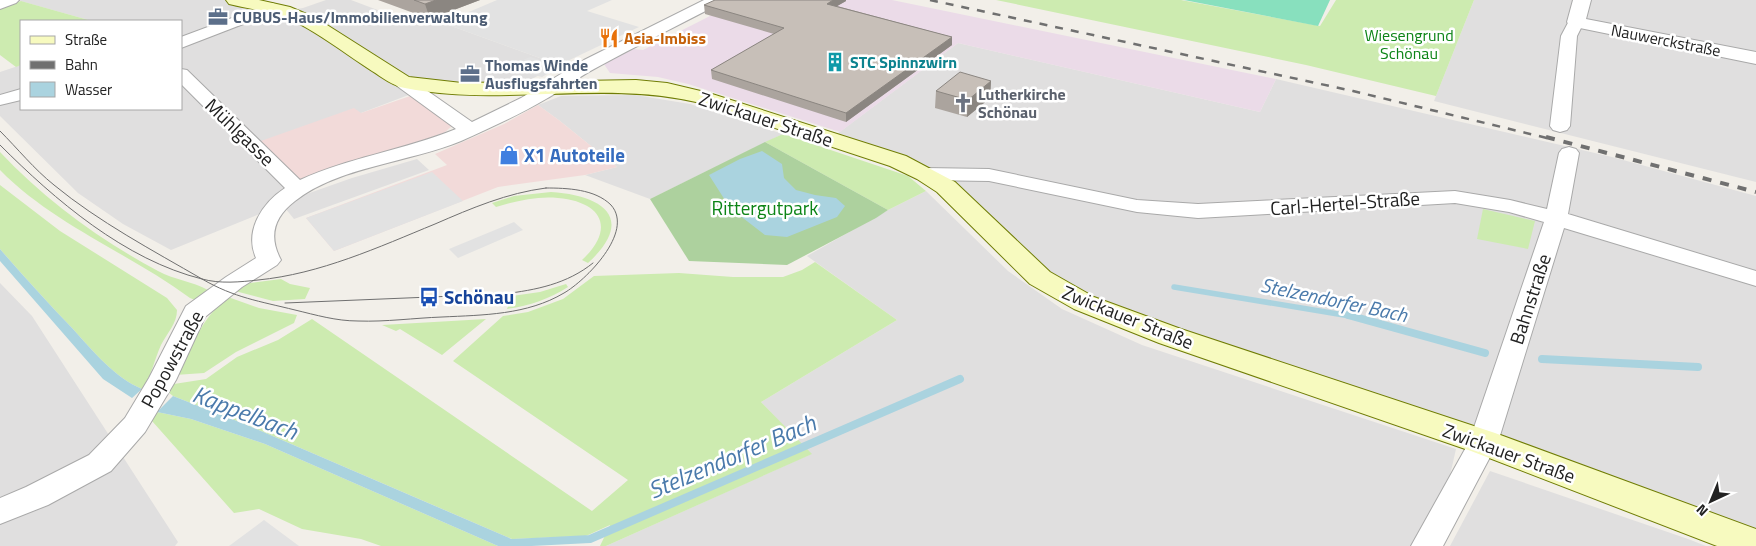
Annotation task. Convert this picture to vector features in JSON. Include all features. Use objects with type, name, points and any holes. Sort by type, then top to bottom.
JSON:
[{"type":"main road","name":"Zwickauer Straße","points":[[235,0],[272,8],[310,22],[403,82],[432,87],[462,89],[512,89],[555,86],[636,86],[667,89],[702,97],[898,161],[925,174],[946,188],[1040,278],[1084,303],[1170,336],[1482,442],[1756,545]]},
{"type":"street","points":[[0,4],[11,0]]},
{"type":"street","name":"Popowstraße","points":[[0,511],[37,496],[100,463],[135,425],[162,380],[194,312],[234,282],[269,260],[263,248],[261,237],[267,222],[279,204],[298,189],[336,174],[437,144],[470,130],[555,86],[574,72],[716,0]]},
{"type":"street","points":[[1560,126],[1569,36],[1576,22],[1582,0]]},
{"type":"street","points":[[182,43],[272,8]]},
{"type":"street","name":"Nauwerckstraße","points":[[1576,22],[1756,58]]},
{"type":"street","name":"Mühlgasse","points":[[182,75],[298,189]]},
{"type":"street","name":"Zwickauer Straße","points":[[403,82],[470,130]]},
{"type":"street","points":[[2,100],[20,94]]},
{"type":"street","name":"Bahnstraße","points":[[1427,546],[1482,442],[1556,218],[1569,153]]},
{"type":"street","name":"Carl-Hertel-Straße","points":[[925,174],[989,175],[1137,206],[1198,211],[1455,197],[1495,203],[1556,218],[1756,279]]},
{"type":"shaded area","points":[[17,0],[225,0],[280,12],[303,8],[326,0],[351,0],[420,26],[443,23],[559,65],[518,86],[435,85],[361,113],[298,183],[262,213],[171,250],[123,224],[78,193],[0,116],[0,72],[20,65],[20,110],[182,110],[182,20],[88,20]]},
{"type":"shaded area","points":[[497,0],[612,0],[587,11],[639,27],[559,65],[443,23]]},
{"type":"shaded area","points":[[732,0],[892,0],[1276,79],[1260,112],[958,43],[840,132],[688,84],[658,77],[610,73],[604,64],[634,49],[643,50],[710,16]]},
{"type":"shaded area","points":[[1474,0],[1756,0],[1756,182],[1434,101]]},
{"type":"shaded area","points":[[958,43],[1260,112],[1276,79],[1612,157],[1756,196],[1756,536],[1173,333],[1044,277],[940,176],[833,137]]},
{"type":"shaded area","points":[[530,57],[561,66],[542,77],[506,68]]},
{"type":"shaded area","points":[[413,95],[453,125],[444,133],[298,183],[258,142],[354,108],[361,113]]},
{"type":"shaded area","points":[[635,95],[690,104],[783,134],[650,199],[585,175],[617,167],[538,105],[561,96]]},
{"type":"shaded area","points":[[538,105],[617,167],[585,175],[498,187],[334,251],[306,218],[447,165],[435,154],[504,124]]},
{"type":"shaded area","points":[[417,159],[429,170],[294,219],[285,208],[301,196],[352,178]]},
{"type":"shaded area","points":[[432,172],[463,201],[334,251],[306,218]]},
{"type":"shaded area","points":[[926,191],[1008,271],[1062,309],[1142,345],[1456,449],[1446,493],[1417,546],[606,546],[811,454],[761,402],[897,320],[807,256],[888,210]]},
{"type":"shaded area","points":[[514,222],[523,230],[458,258],[449,249]]},
{"type":"shaded area","points":[[0,283],[32,316],[178,542],[175,546],[0,546]]},
{"type":"shaded area","points":[[1490,471],[1688,539],[1706,546],[1450,546]]},
{"type":"shaded area","points":[[264,520],[299,546],[229,546]]},
{"type":"green space","name":"Wiesengrund Schönau","points":[[996,0],[1181,0],[1320,26],[1336,0],[1474,0],[1436,96],[1306,65]]},
{"type":"green space","points":[[1184,0],[1330,0],[1318,26]]},
{"type":"green space","points":[[21,1],[88,20],[20,20],[20,65],[16,67],[0,55],[0,8]]},
{"type":"green space","points":[[783,134],[908,176],[926,191],[888,210],[765,142]]},
{"type":"green space","name":"Rittergutpark","points":[[765,142],[888,210],[787,265],[689,261],[650,199]]},
{"type":"green space","points":[[0,152],[54,203],[115,246],[158,271],[208,290],[195,300],[190,298],[167,282],[68,223],[44,207],[0,170]]},
{"type":"green space","points":[[0,185],[60,231],[167,298],[177,310],[174,324],[161,345],[151,373],[142,389],[113,371],[0,249]]},
{"type":"green space","points":[[551,192],[585,198],[598,204],[607,212],[611,222],[610,233],[603,247],[588,263],[582,260],[593,248],[599,237],[601,227],[599,218],[594,211],[585,205],[573,200],[558,198],[527,200],[496,207],[492,203],[514,196]]},
{"type":"green space","points":[[1483,209],[1535,221],[1528,249],[1477,239]]},
{"type":"green space","points":[[815,262],[897,320],[761,402],[812,454],[606,546],[600,546],[610,525],[586,536],[512,539],[247,425],[173,396],[168,392],[174,384],[206,379],[237,357],[278,340],[312,319],[592,511],[628,480],[453,361],[503,316],[528,312],[563,299],[594,276],[679,273],[733,277],[783,277],[802,270]]},
{"type":"green space","points":[[281,279],[290,284],[310,288],[305,299],[273,301],[235,291],[243,284]]},
{"type":"green space","points":[[566,284],[568,287],[546,298],[531,304],[507,309],[512,296],[540,292]]},
{"type":"green space","points":[[228,297],[259,308],[297,315],[294,323],[236,352],[204,373],[175,375],[204,324]]},
{"type":"green space","points":[[486,319],[442,355],[400,329],[396,331],[382,325]]},
{"type":"green space","points":[[157,412],[191,419],[265,444],[498,546],[381,546],[361,539],[302,529],[259,509],[234,513],[152,421]]},
{"type":"water","points":[[762,151],[782,164],[784,178],[796,190],[836,198],[845,206],[837,217],[787,237],[765,235],[730,208],[709,175],[740,159]]},
{"type":"water","points":[[0,249],[113,371],[142,389],[132,398],[103,379],[0,261]]},
{"type":"water","points":[[173,396],[247,425],[528,546],[498,546],[265,444],[191,419],[157,412]]},
{"type":"building","points":[[414,0],[436,0],[425,4]]},
{"type":"building","name":"STC Spinnzwirn","points":[[715,0],[833,0],[827,4],[952,37],[846,113],[711,70],[784,28],[704,5]]},
{"type":"building","points":[[960,72],[991,81],[968,100],[936,91]]},
{"type":"waterway","name":"Stelzendorfer Bach","points":[[1174,287],[1354,317]]},
{"type":"waterway","name":"Stelzendorfer Bach","points":[[1348,315],[1354,317]]},
{"type":"waterway","name":"Stelzendorfer Bach","points":[[1354,317],[1485,353]]},
{"type":"waterway","name":"Stelzendorfer Bach","points":[[1542,359],[1698,367]]},
{"type":"waterway","name":"Stelzendorfer Bach","points":[[512,543],[590,539],[960,379]]},
{"type":"tram line","points":[[0,131],[40,172],[71,198],[126,235],[202,279]]},
{"type":"tram line","points":[[0,145],[68,207],[93,226],[146,258],[173,270],[202,279]]},
{"type":"tram line","points":[[546,188],[580,190],[604,200],[611,205],[617,216],[617,228],[612,242],[604,255],[584,278],[564,293],[535,306],[520,310],[489,314],[350,321],[318,316],[247,298],[225,291],[202,279],[216,282],[237,282],[281,277],[304,272],[371,250],[462,212],[517,193],[532,190],[546,188]]},
{"type":"tram line","points":[[285,303],[503,294],[551,285],[573,276],[593,263]]},
{"type":"railway","points":[[930,0],[1353,91],[1551,139]]},
{"type":"railway","points":[[1546,137],[1756,192]]},
{"type":"place","name":"CUBUS-Haus/Immobilienverwaltung","points":[[218,17]]},
{"type":"place","name":"Asia-Imbiss","points":[[609,38]]},
{"type":"place","name":"STC Spinnzwirn","points":[[835,62]]},
{"type":"place","name":"Thomas Winde Ausflugsfahrten","points":[[470,74]]},
{"type":"place","name":"Lutherkirche Schönau","points":[[963,103]]},
{"type":"place","name":"X1 Autoteile","points":[[509,155]]},
{"type":"place","name":"Schönau","points":[[429,297]]},
{"type":"water label","name":"Kappelbach","points":[[245,413]]}]
